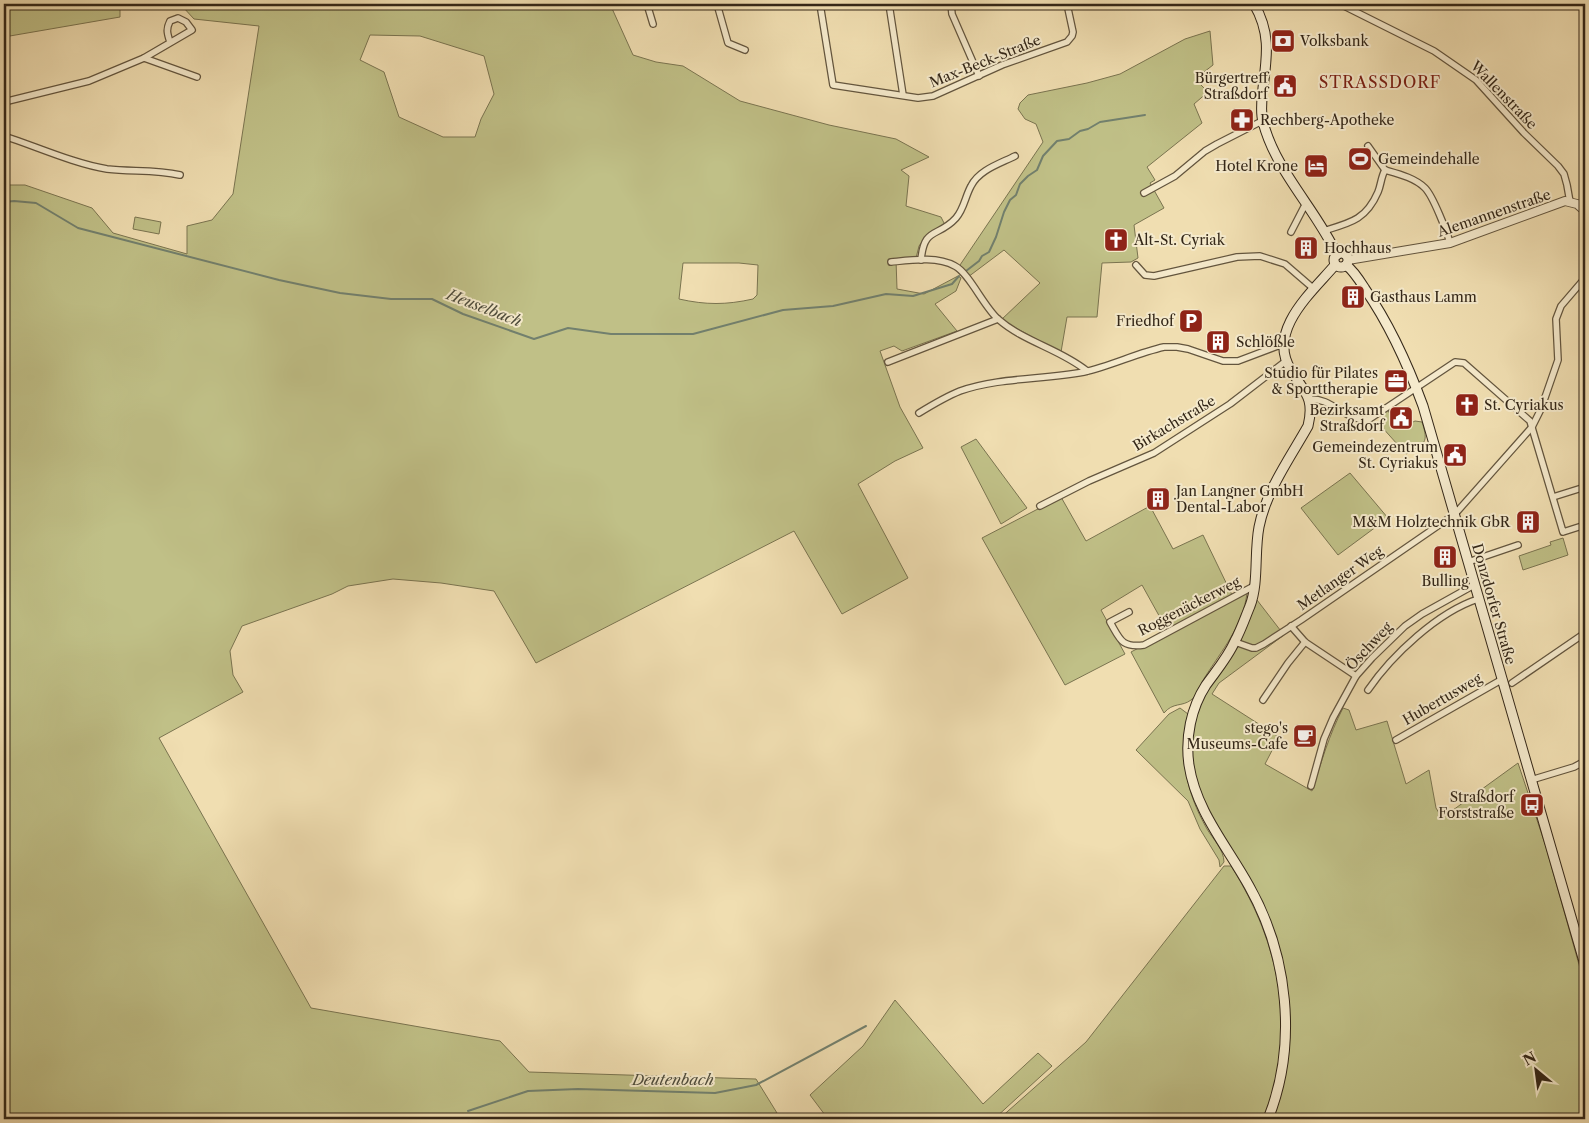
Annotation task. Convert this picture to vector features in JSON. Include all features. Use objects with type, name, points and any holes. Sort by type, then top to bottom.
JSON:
[{"type":"main road","points":[[1254,4],[1261,15],[1267,35],[1262,121],[1270,144],[1337,255]]},
{"type":"main road","points":[[1344,254],[1347,262],[1341,268],[1336,265],[1334,260],[1337,255],[1344,254]]},
{"type":"main road","name":"Donzdorfer Straße","points":[[1347,262],[1398,343],[1427,419],[1585,965]]},
{"type":"main road","points":[[1268,1119],[1274,1104],[1281,1072],[1285,1038],[1285,1011],[1278,960],[1266,921],[1253,893],[1214,831],[1199,802],[1192,779],[1187,750],[1188,734],[1194,710],[1205,687],[1235,642],[1251,603],[1262,512],[1308,426],[1310,415],[1309,399],[1306,390],[1286,361],[1284,337],[1291,320],[1314,289],[1336,265]]},
{"type":"street","points":[[647,4],[653,24]]},
{"type":"street","points":[[717,4],[728,43],[745,50]]},
{"type":"street","name":"Max-Beck-Straße","points":[[820,4],[833,85],[918,98],[933,96],[1002,65],[1067,42],[1073,32],[1067,4]]},
{"type":"street","points":[[889,4],[903,96]]},
{"type":"street","points":[[951,4],[952,14],[979,76]]},
{"type":"street","name":"Wallenstraße","points":[[1340,4],[1434,51],[1476,80],[1524,133],[1558,166],[1564,174],[1570,202]]},
{"type":"street","points":[[4,102],[89,81],[144,58],[192,30],[186,22],[178,18],[170,21],[167,33],[170,42]]},
{"type":"street","points":[[144,58],[197,77]]},
{"type":"street","points":[[1144,193],[1175,176],[1216,144],[1262,121]]},
{"type":"street","points":[[4,136],[92,166],[108,169],[150,170],[180,175]]},
{"type":"street","points":[[1368,146],[1385,170],[1407,176],[1426,189],[1447,230],[1450,243]]},
{"type":"street","points":[[920,260],[923,244],[926,239],[946,227],[959,215],[970,187],[975,180],[990,168],[1015,156]]},
{"type":"street","points":[[1323,230],[1348,224],[1362,217],[1374,201],[1381,186],[1385,170]]},
{"type":"street","name":"Alemannenstraße","points":[[1347,262],[1450,243],[1564,201],[1577,204],[1585,211]]},
{"type":"street","points":[[1291,232],[1306,203]]},
{"type":"street","points":[[1136,265],[1145,274],[1154,276],[1237,257],[1260,256],[1285,264],[1314,289]]},
{"type":"street","points":[[891,262],[941,261],[957,267],[998,319],[1015,331],[1076,362],[1087,371]]},
{"type":"street","name":"Metlanger Weg","points":[[1235,642],[1256,648],[1301,620],[1455,514],[1532,427],[1541,409],[1558,360],[1556,319],[1561,306],[1585,278]]},
{"type":"street","points":[[888,362],[998,319]]},
{"type":"street","points":[[919,413],[944,398],[975,387],[999,381],[1087,371],[1164,347],[1188,349],[1222,361],[1238,361],[1284,344]]},
{"type":"street","name":"Birkachstraße","points":[[1040,506],[1089,481],[1154,453],[1230,404],[1286,361]]},
{"type":"street","points":[[1309,399],[1319,399],[1350,417],[1368,420],[1455,362],[1464,362],[1530,422],[1563,532],[1585,525]]},
{"type":"street","points":[[1553,497],[1585,487]]},
{"type":"street","points":[[1468,562],[1518,545]]},
{"type":"street","name":"Öschweg","points":[[1311,786],[1324,739],[1356,676],[1405,626],[1422,614],[1474,585]]},
{"type":"street","name":"Roggenäckerweg","points":[[1129,612],[1110,622],[1121,641],[1126,645],[1144,645],[1254,586]]},
{"type":"street","points":[[1368,690],[1390,661],[1416,637],[1446,615],[1478,598]]},
{"type":"street","points":[[1291,626],[1305,642],[1356,676]]},
{"type":"street","points":[[1512,683],[1585,633]]},
{"type":"street","points":[[1264,700],[1288,663],[1305,642]]},
{"type":"street","name":"Hubertusweg","points":[[1396,740],[1501,680]]},
{"type":"street","points":[[1531,780],[1574,767],[1585,760]]},
{"type":"green space","points":[[4,4],[610,4],[633,55],[656,62],[683,66],[740,101],[829,125],[896,139],[929,157],[901,170],[909,176],[906,206],[941,217],[945,225],[927,235],[919,246],[916,258],[896,260],[897,289],[924,294],[958,276],[961,278],[956,291],[935,304],[957,331],[902,351],[894,346],[880,351],[900,407],[923,448],[895,461],[858,484],[908,578],[842,614],[794,531],[536,663],[494,591],[441,583],[393,579],[348,586],[332,594],[242,626],[230,651],[233,675],[243,692],[159,738],[311,1008],[500,1041],[529,1072],[756,1079],[777,1113],[756,1119],[4,1119],[4,185],[25,185],[92,208],[113,233],[187,254],[187,226],[212,220],[233,194],[259,26],[194,19],[182,6],[120,9],[120,17],[4,37]],"holes":[[[370,35],[420,36],[484,56],[494,94],[481,119],[475,137],[443,137],[399,117],[384,72],[360,60]],[[683,263],[758,265],[757,295],[753,299],[725,303],[707,303],[679,299]]]},
{"type":"green space","points":[[1210,31],[1213,65],[1195,79],[1208,92],[1194,104],[1202,123],[1147,167],[1155,180],[1150,183],[1164,208],[1134,225],[1138,258],[1131,262],[1102,263],[1097,317],[1067,317],[1061,352],[1001,320],[1040,283],[1004,250],[968,277],[960,265],[1043,142],[1036,124],[1025,119],[1018,109],[1020,103],[1028,95],[1120,74],[1185,39]]},
{"type":"green space","points":[[135,217],[161,222],[159,234],[133,229]]},
{"type":"green space","points":[[1387,409],[1399,429],[1415,421],[1422,422],[1425,435],[1424,442],[1406,454],[1381,426],[1382,412]]},
{"type":"green space","points":[[976,439],[1027,508],[1001,524],[961,447]]},
{"type":"green space","points":[[1350,473],[1388,518],[1338,555],[1301,508]]},
{"type":"green space","points":[[1061,497],[1086,541],[1150,506],[1173,549],[1203,535],[1232,595],[1167,630],[1142,585],[1101,610],[1125,654],[1065,685],[982,538]]},
{"type":"green space","points":[[1563,538],[1568,555],[1523,570],[1519,556],[1551,545],[1550,542]]},
{"type":"green space","points":[[1247,593],[1245,605],[1236,627],[1196,695],[1188,702],[1171,707],[1164,713],[1131,652],[1241,594]]},
{"type":"green space","points":[[1257,600],[1284,635],[1219,683],[1212,694],[1279,737],[1265,764],[1312,791],[1329,739],[1343,708],[1349,710],[1356,730],[1387,721],[1406,784],[1429,770],[1436,808],[1442,818],[1518,763],[1546,847],[1585,986],[1585,1119],[1271,1119],[1289,1016],[1285,972],[1275,936],[1219,835],[1198,791],[1191,755],[1193,727],[1206,691],[1239,642]]},
{"type":"green space","points":[[1180,708],[1188,714],[1184,745],[1189,787],[1200,815],[1224,858],[1224,862],[1220,867],[1219,860],[1200,829],[1188,801],[1136,750],[1169,714]]},
{"type":"green space","points":[[1224,866],[1231,866],[1262,926],[1272,957],[1279,989],[1280,1053],[1274,1086],[1264,1119],[999,1119],[1086,1042]]},
{"type":"green space","points":[[895,1000],[983,1104],[1038,1053],[1052,1066],[994,1119],[828,1119],[810,1095],[863,1046]]},
{"type":"waterway","name":"Heuselbach","points":[[966,271],[989,252],[1010,200],[1016,195],[1020,184],[1037,170],[1043,156],[1057,141],[1069,139],[1080,131],[1100,122],[1145,115]]},
{"type":"waterway","name":"Heuselbach","points":[[4,202],[36,203],[78,228],[279,280],[340,293],[391,299],[432,299],[463,314],[534,339],[568,328],[611,334],[693,334],[783,310],[833,306],[886,294],[913,296],[952,284],[959,276]]},
{"type":"waterway","name":"Deutenbach","points":[[468,1111],[528,1091],[578,1089],[715,1093],[756,1085],[866,1026]]},
{"type":"place","name":"Volksbank","points":[[1283,41]]},
{"type":"place","name":"Bürgertreff Straßdorf","points":[[1285,86]]},
{"type":"place","name":"Rechberg-Apotheke","points":[[1242,120]]},
{"type":"place","name":"Gemeindehalle","points":[[1360,159]]},
{"type":"place","name":"Hotel Krone","points":[[1316,166]]},
{"type":"place","name":"Alt-St. Cyriak","points":[[1116,240]]},
{"type":"place","name":"Hochhaus","points":[[1306,248]]},
{"type":"place","name":"Gasthaus Lamm","points":[[1353,297]]},
{"type":"place","name":"Friedhof","points":[[1191,321]]},
{"type":"place","name":"Schlößle","points":[[1218,342]]},
{"type":"place","name":"Studio für Pilates & Sporttherapie","points":[[1396,381]]},
{"type":"place","name":"St. Cyriakus","points":[[1467,405]]},
{"type":"place","name":"Bezirksamt Straßdorf","points":[[1401,418]]},
{"type":"place","name":"Gemeindezentrum St. Cyriakus","points":[[1455,455]]},
{"type":"place","name":"Jan Langner GmbH Dental-Labor","points":[[1158,499]]},
{"type":"place","name":"M&M Holztechnik GbR","points":[[1528,522]]},
{"type":"place","name":"Bulling","points":[[1445,557]]},
{"type":"place","name":"stego's Museums-Cafe","points":[[1305,736]]},
{"type":"place","name":"Straßdorf Forststraße","points":[[1532,805]]},
{"type":"district","name":"STRASSDORF","points":[[1380,82]]}]
